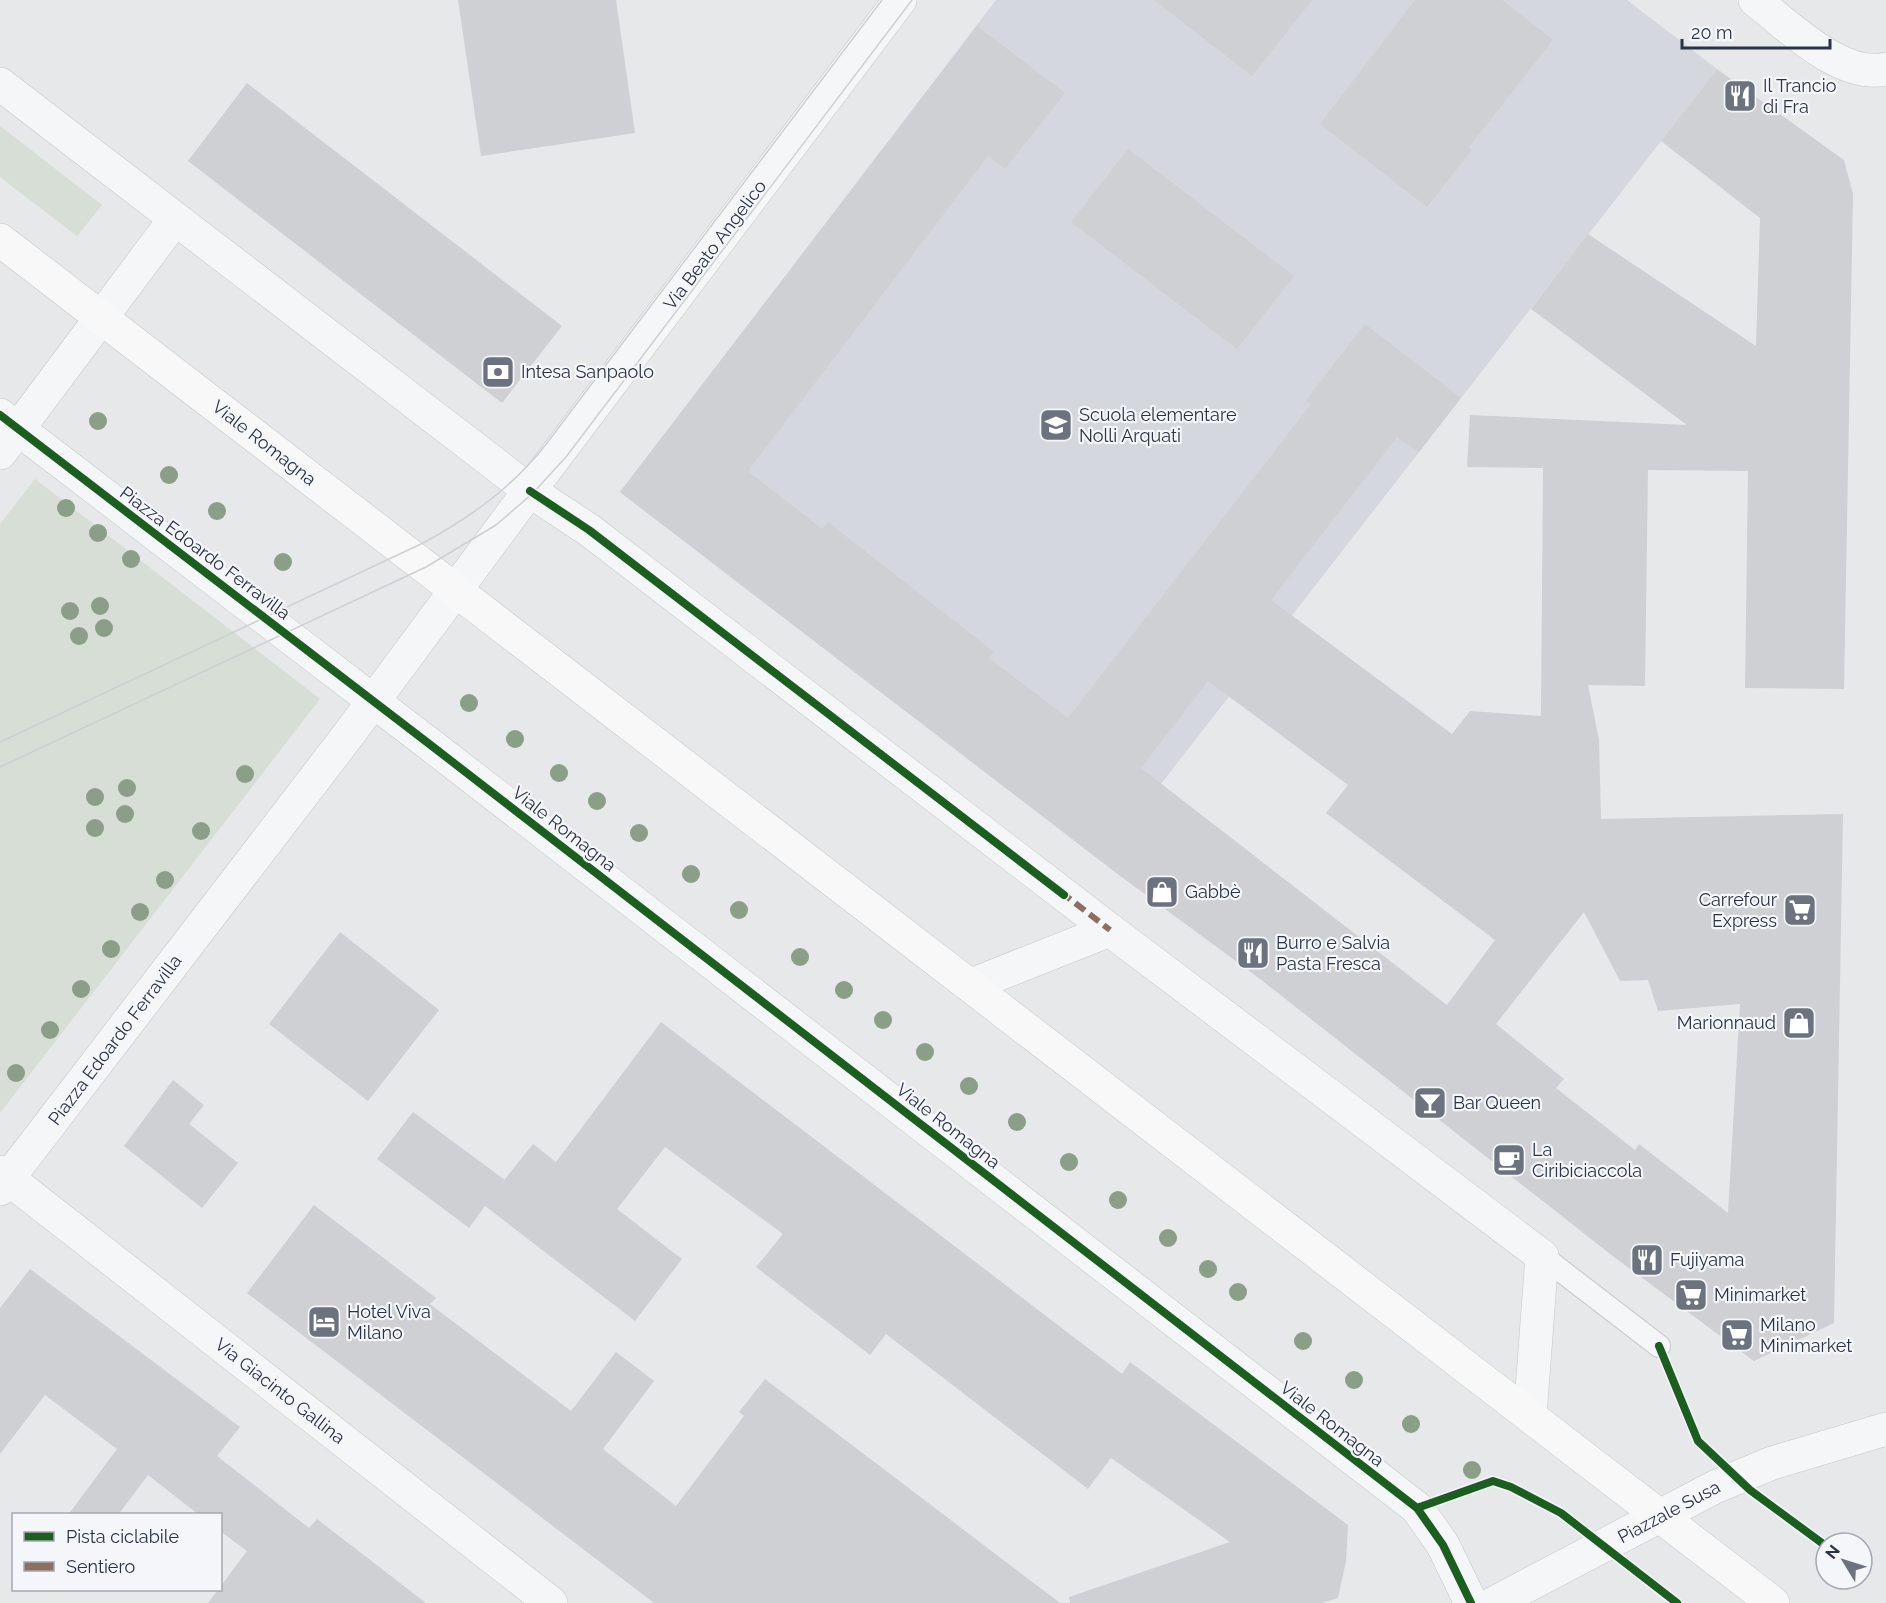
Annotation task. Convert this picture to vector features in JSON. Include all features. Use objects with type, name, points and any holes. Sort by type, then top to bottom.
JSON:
[{"type":"main road","name":"Viale Romagna","points":[[0,240],[1773,1603]]},
{"type":"street","name":"Via Beato Angelico","points":[[530,491],[900,0]]},
{"type":"street","points":[[1755,0],[1827,55],[1855,68],[1886,69]]},
{"type":"street","points":[[0,84],[530,491],[589,530],[1110,930],[1542,1256],[1530,1416]]},
{"type":"street","points":[[6,432],[101,318],[175,219]]},
{"type":"street","name":"Piazza Edoardo Ferravilla","points":[[3,1180],[374,701],[6,432]]},
{"type":"street","points":[[374,701],[530,491]]},
{"type":"street","name":"Viale Romagna","points":[[374,701],[1417,1509],[1443,1545],[1471,1603]]},
{"type":"street","points":[[971,986],[1110,930]]},
{"type":"street","name":"Via Giacinto Gallina","points":[[3,1180],[551,1603]]},
{"type":"street","name":"Piazzale Susa","points":[[1494,1603],[1715,1487],[1772,1463],[1886,1429]]},
{"type":"lane","points":[[1542,1256],[1659,1346]]},
{"type":"shaded area","name":"Scuola elementare Nolli Arquati","points":[[996,0],[1627,0],[1717,69],[1101,861],[620,492]]},
{"type":"shaded area","points":[[0,126],[102,205],[77,236],[0,177]]},
{"type":"shaded area","points":[[35,479],[320,699],[0,1113],[0,524]]},
{"type":"building","points":[[458,0],[616,0],[635,133],[481,156]]},
{"type":"building","points":[[1154,0],[1312,0],[1252,76]]},
{"type":"building","points":[[1415,0],[1502,0],[1553,40],[1469,147],[1472,150],[1427,207],[1320,124]]},
{"type":"building","points":[[977,26],[1065,93],[1005,169],[988,156],[748,471],[822,529],[828,522],[994,652],[989,658],[1068,718],[1311,404],[1306,400],[1365,324],[1461,398],[1419,452],[1397,437],[1271,600],[1452,734],[1470,711],[1541,716],[1543,468],[1467,467],[1470,415],[1687,425],[1531,309],[1588,234],[1756,346],[1760,218],[1661,141],[1717,69],[1844,160],[1853,194],[1844,689],[1745,688],[1748,471],[1648,470],[1645,686],[1588,685],[1599,740],[1601,819],[1843,814],[1834,1323],[1754,1361],[1614,1257],[1260,979],[1119,875],[620,492]],"holes":[[[1208,681],[1348,785],[1326,813],[1495,940],[1447,1005],[1141,768]],[[1584,912],[1620,981],[1648,980],[1658,1011],[1740,1004],[1728,1213],[1639,1144],[1635,1150],[1556,1088],[1564,1079],[1496,1024]]]},
{"type":"building","points":[[247,83],[562,326],[502,403],[188,161]]},
{"type":"building","points":[[1128,149],[1294,276],[1237,349],[1071,222]]},
{"type":"building","points":[[340,932],[439,1010],[368,1101],[269,1024]]},
{"type":"building","points":[[661,1022],[1122,1374],[1130,1362],[1348,1525],[1346,1561],[1338,1598],[1322,1603],[1070,1603],[1069,1597],[1230,1542],[1111,1458],[1088,1489],[886,1334],[870,1355],[756,1267],[783,1234],[665,1147],[617,1209],[682,1259],[635,1321],[485,1206],[469,1228],[377,1159],[413,1112],[504,1180],[533,1144],[556,1162]]},
{"type":"building","points":[[173,1080],[204,1105],[189,1124],[238,1163],[202,1208],[124,1146]]},
{"type":"building","points":[[314,1205],[436,1298],[430,1304],[571,1411],[616,1352],[654,1381],[603,1449],[676,1506],[744,1416],[739,1412],[765,1379],[1060,1603],[654,1603],[247,1293]]},
{"type":"building","points":[[30,1269],[240,1427],[217,1456],[309,1528],[317,1519],[426,1603],[208,1603],[217,1591],[222,1591],[222,1584],[247,1551],[222,1532],[222,1513],[196,1513],[148,1475],[120,1513],[69,1513],[117,1449],[45,1395],[0,1454],[0,1308]]},
{"type":"tram line","points":[[0,742],[423,543],[458,523],[490,500],[520,474],[547,443],[882,0]]},
{"type":"tram line","points":[[0,767],[426,567],[496,525],[532,494],[566,457],[912,0]]},
{"type":"marked path","points":[[1061,892],[1110,930]]},
{"type":"cycle path","points":[[0,415],[1417,1508],[1443,1545],[1471,1603]]},
{"type":"cycle path","points":[[530,491],[589,530],[1064,895]]},
{"type":"cycle path","points":[[1659,1346],[1698,1441],[1750,1490],[1814,1537]]},
{"type":"cycle path","points":[[1417,1508],[1493,1481],[1511,1487],[1561,1513],[1677,1603]]},
{"type":"place","name":"Il Trancio di Fra","points":[[1740,96]]},
{"type":"place","name":"Intesa Sanpaolo","points":[[498,372]]},
{"type":"place","name":"Scuola elementare Nolli Arquati","points":[[1056,425]]},
{"type":"place","name":"Gabbè","points":[[1162,892]]},
{"type":"place","name":"Carrefour Express","points":[[1800,910]]},
{"type":"place","name":"Burro e Salvia Pasta Fresca","points":[[1253,953]]},
{"type":"place","name":"Marionnaud","points":[[1799,1023]]},
{"type":"place","name":"Bar Queen","points":[[1430,1103]]},
{"type":"place","name":"La Ciribiciaccola","points":[[1509,1160]]},
{"type":"place","name":"Fujiyama","points":[[1647,1260]]},
{"type":"place","name":"Minimarket","points":[[1691,1295]]},
{"type":"place","name":"Hotel Viva Milano","points":[[324,1322]]},
{"type":"place","name":"Milano Minimarket","points":[[1737,1335]]}]
